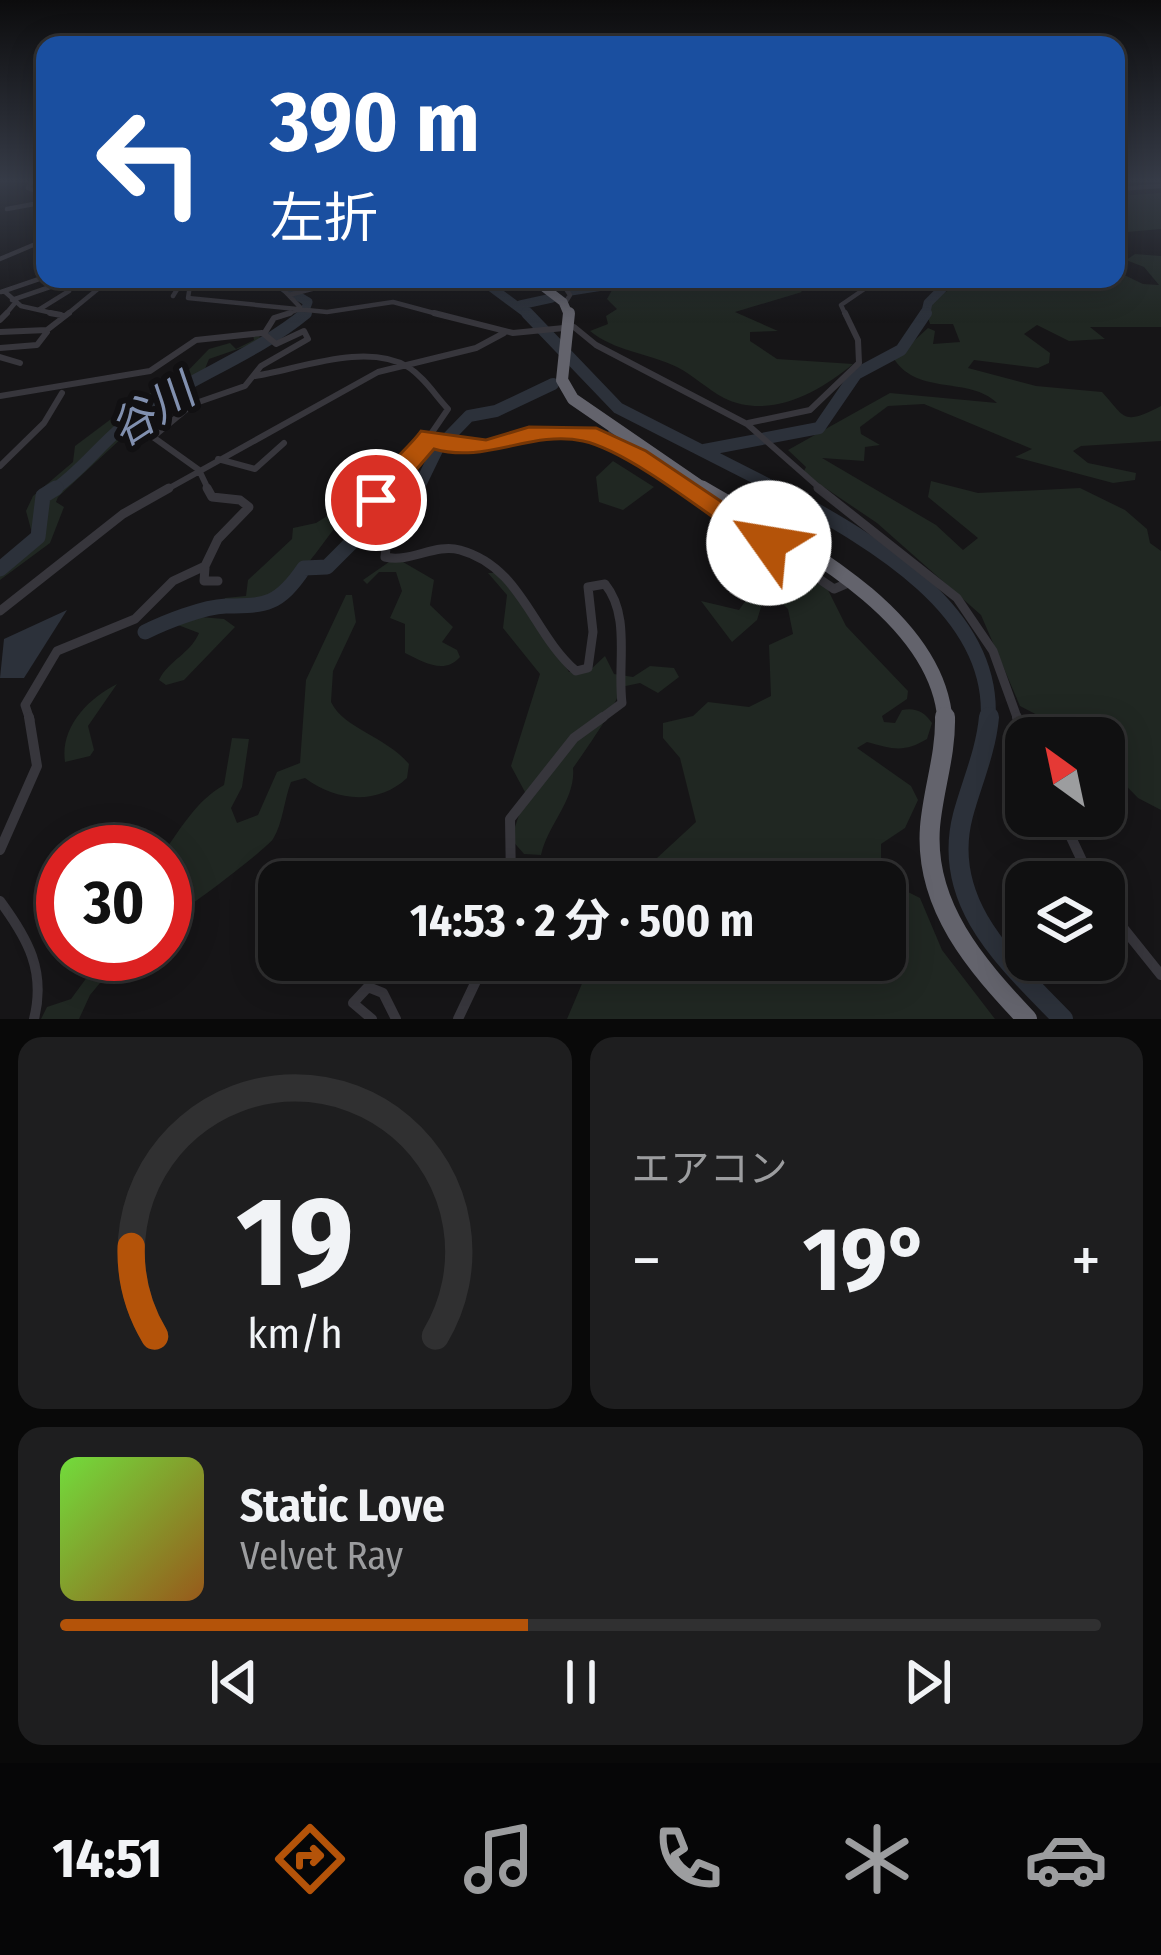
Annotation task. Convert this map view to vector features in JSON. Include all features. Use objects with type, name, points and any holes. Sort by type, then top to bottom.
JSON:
[{"type":"highway","points":[[545,288],[565,303],[574,327],[562,380],[573,399],[848,583],[894,619],[935,679],[947,730],[928,844],[935,884],[962,943],[1027,1019]]},
{"type":"street","points":[[0,260],[36,244]]},
{"type":"street","points":[[36,280],[2,292],[13,302],[62,315]]},
{"type":"street","points":[[0,320],[13,302],[47,288]]},
{"type":"street","points":[[0,353],[37,345],[62,315],[98,288]]},
{"type":"street","points":[[173,296],[178,288]]},
{"type":"street","points":[[189,288],[188,295],[195,302],[315,310],[393,302],[506,332],[574,327],[596,345],[747,424],[971,612],[993,651],[1017,717]]},
{"type":"street","points":[[284,288],[303,308]]},
{"type":"street","points":[[291,294],[315,288]]},
{"type":"street","points":[[565,288],[570,295],[565,303]]},
{"type":"street","points":[[747,424],[810,410],[859,363],[858,340],[841,305],[866,288]]},
{"type":"street","points":[[37,291],[57,299]]},
{"type":"street","points":[[39,310],[69,291]]},
{"type":"street","points":[[268,339],[274,318],[303,308]]},
{"type":"street","points":[[16,331],[22,323]]},
{"type":"street","points":[[0,332],[47,330]]},
{"type":"street","points":[[0,611],[123,514],[218,459],[378,372],[476,348],[506,332]]},
{"type":"street","points":[[0,396],[150,371],[176,359],[196,340],[310,333],[290,354],[257,369],[245,386],[203,398],[153,437],[199,470],[212,497],[240,500],[249,507],[218,538],[205,566],[204,580],[218,581]]},
{"type":"street","points":[[0,353],[20,363]]},
{"type":"street","points":[[255,376],[319,368],[354,356],[404,364],[447,406],[437,441],[377,491],[390,515],[386,557],[394,560],[452,549],[499,570],[523,591],[572,670],[583,671],[592,664],[588,587],[605,584],[622,606],[617,670],[622,703],[574,738],[510,819],[511,861]]},
{"type":"street","points":[[0,466],[44,423],[62,393]]},
{"type":"street","points":[[616,430],[610,434],[633,458]]},
{"type":"street","points":[[437,441],[487,447],[529,434],[587,434],[633,458],[834,589],[848,583]]},
{"type":"street","points":[[218,459],[239,472],[258,470],[284,443]]},
{"type":"street","points":[[0,850],[37,766],[38,744],[25,705],[55,654],[129,623],[173,580],[205,566]]},
{"type":"street","points":[[0,901],[33,945],[39,964],[34,1019]]},
{"type":"street","points":[[1125,930],[1161,975]]},
{"type":"street","points":[[458,1019],[476,981]]},
{"type":"street","points":[[372,1019],[353,1003],[368,988],[383,993],[396,1019]]},
{"type":"shaded area","points":[[1125,228],[1161,229],[1125,232]]},
{"type":"shaded area","points":[[1135,254],[1161,256],[1161,327],[1090,327],[1105,339],[1069,341],[1037,325],[1024,334],[1050,353],[1049,363],[1038,368],[974,360],[968,368],[1036,386],[1102,392],[1126,416],[1161,406],[1161,441],[1081,446],[1073,451],[1088,463],[1136,473],[1135,480],[1113,483],[1015,457],[1032,449],[924,404],[888,406],[860,427],[861,434],[880,445],[865,447],[864,461],[822,458],[936,525],[963,550],[978,538],[928,497],[931,481],[978,493],[1080,488],[1125,510],[1147,529],[1150,543],[1161,551],[1161,810],[1125,785],[1125,717],[1041,717],[1020,706],[981,615],[877,523],[803,473],[806,467],[788,450],[890,393],[997,403],[973,390],[916,378],[894,359],[928,328],[935,331],[933,344],[960,342],[953,324],[930,324],[927,314],[936,297],[953,288],[1125,288],[1125,275],[1159,285],[1144,267],[1126,260]]},
{"type":"shaded area","points":[[798,288],[802,292],[735,312],[778,331],[750,332],[750,341],[777,359],[853,364],[792,400],[775,405],[741,404],[677,367],[590,331],[608,324],[606,316],[617,309],[607,299],[612,290]]},
{"type":"shaded area","points":[[253,335],[261,341],[209,359],[202,376],[169,397],[167,411],[149,426],[137,424],[58,497],[56,502],[64,507],[50,543],[0,580],[0,564],[32,533],[26,511],[33,496],[73,462],[75,446],[139,398],[178,381],[209,349],[230,343],[236,349],[254,340]]},
{"type":"shaded area","points":[[613,461],[654,487],[623,510],[599,502],[596,477]]},
{"type":"shaded area","points":[[387,479],[349,511],[300,573],[273,597],[241,611],[224,603],[225,598],[246,596],[248,580],[292,539],[293,528],[316,523]]},
{"type":"shaded area","points":[[389,562],[403,562],[434,580],[430,605],[453,627],[442,642],[457,650],[460,657],[454,662],[434,665],[405,653],[405,624],[390,618],[402,591],[396,572],[379,572],[367,584],[363,580]]},
{"type":"shaded area","points":[[488,573],[496,573],[521,598],[569,672],[589,671],[605,656],[614,674],[633,677],[650,666],[674,668],[679,677],[658,693],[640,683],[621,687],[573,768],[566,801],[541,855],[524,854],[511,839],[526,794],[511,766],[540,674],[503,628],[507,595]]},
{"type":"shaded area","points":[[774,573],[826,586],[846,626],[908,691],[907,699],[882,716],[884,722],[895,723],[902,710],[911,709],[932,723],[927,739],[911,746],[891,748],[867,742],[857,748],[911,786],[918,800],[905,828],[881,844],[881,861],[657,861],[696,822],[680,758],[663,738],[663,723],[693,716],[708,702],[749,707],[771,696],[769,645],[793,634],[788,609],[776,597],[762,604],[757,620],[732,642],[701,601],[739,610],[764,575]]},
{"type":"shaded area","points":[[346,595],[352,595],[356,622],[333,671],[331,702],[345,719],[409,764],[407,778],[383,793],[356,797],[329,792],[305,778],[291,782],[273,839],[192,903],[192,825],[182,825],[224,785],[232,738],[249,739],[242,787],[231,808],[237,823],[258,815],[277,772],[300,763],[306,680]]},
{"type":"shaded area","points":[[67,610],[24,678],[0,678],[4,639]]},
{"type":"shaded area","points":[[178,619],[224,619],[235,627],[184,680],[166,685],[159,680],[163,673],[199,633],[178,625]]},
{"type":"shaded area","points":[[117,684],[88,726],[94,750],[90,756],[65,762],[71,726],[96,698]]},
{"type":"shaded area","points":[[906,894],[920,898],[942,950],[995,1019],[567,1019],[583,981],[906,981]]},
{"type":"shaded area","points":[[84,981],[102,981],[79,1019],[41,1019],[47,1007],[71,999]]},
{"type":"waterway","name":"谷川","points":[[284,288],[308,302],[303,315]]},
{"type":"waterway","points":[[492,288],[530,316]]},
{"type":"waterway","points":[[571,291],[590,288]]},
{"type":"waterway","points":[[926,314],[928,303],[943,288]]},
{"type":"waterway","points":[[520,305],[552,298]]},
{"type":"waterway","points":[[704,450],[819,428],[856,374],[901,350],[926,314]]},
{"type":"waterway","name":"谷川","points":[[55,489],[144,411],[303,315]]},
{"type":"waterway","points":[[530,316],[618,408],[781,491]]},
{"type":"waterway","points":[[411,489],[421,483],[438,448],[469,416],[496,411],[553,384]]},
{"type":"waterway","points":[[776,488],[882,552],[947,608],[970,642],[985,679],[988,720]]},
{"type":"waterway","name":"谷川","points":[[0,569],[38,537],[43,496],[55,489]]},
{"type":"waterway","points":[[145,632],[206,609],[271,601],[304,568],[327,567],[351,543],[358,520],[411,489]]},
{"type":"waterway","points":[[989,717],[963,815],[958,847],[961,876],[970,903],[1001,953],[1063,1019]]},
{"type":"route","points":[[376,500],[377,491],[410,466],[430,436],[445,444],[495,447],[529,434],[593,434],[637,457],[769,543]]}]
